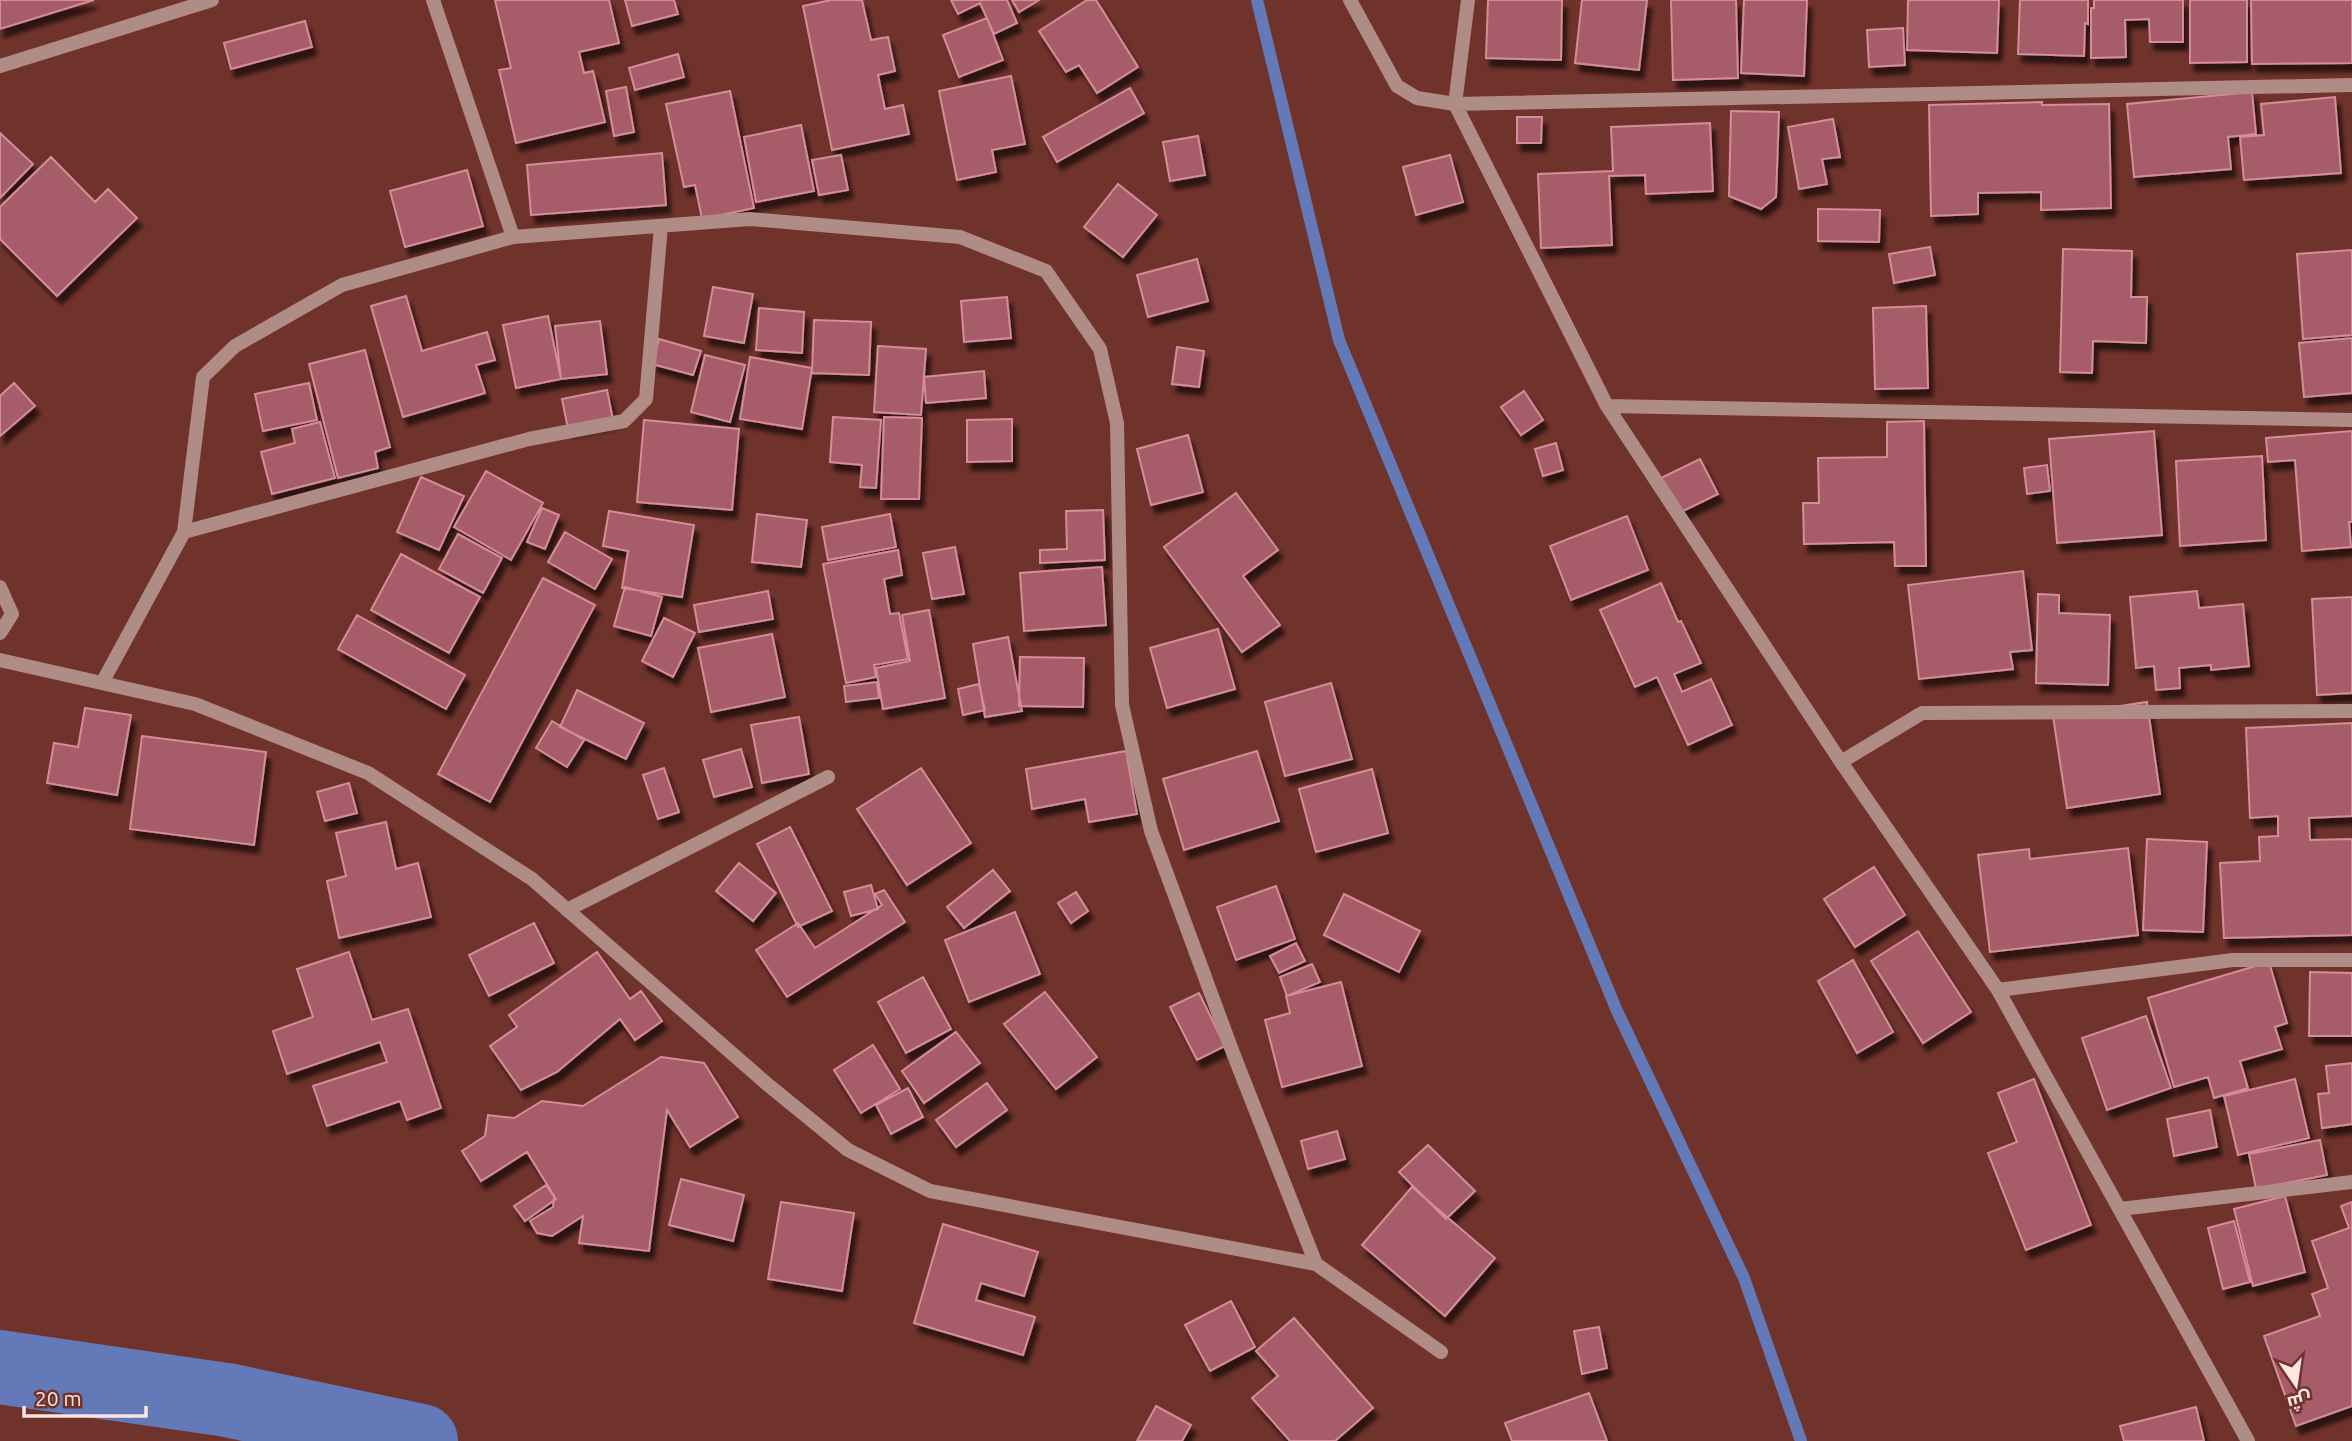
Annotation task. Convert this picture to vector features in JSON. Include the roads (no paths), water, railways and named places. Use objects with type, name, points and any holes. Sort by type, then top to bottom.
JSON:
[{"type":"street","points":[[0,65],[212,0]]},
{"type":"street","points":[[433,0],[513,237]]},
{"type":"street","points":[[1350,0],[1397,86],[1417,98],[1455,104],[2352,85]]},
{"type":"street","points":[[1468,0],[1455,104],[1606,406],[1841,762],[1998,990],[2248,1441]]},
{"type":"street","points":[[102,683],[184,532],[203,377],[235,346],[342,285],[513,237],[750,219],[960,237],[1046,271],[1100,349],[1117,423],[1122,705],[1151,831],[1316,1264]]},
{"type":"street","points":[[184,532],[529,439],[624,421],[646,399],[661,226]]},
{"type":"street","points":[[1606,406],[2352,420]]},
{"type":"street","points":[[0,587],[12,614],[0,633]]},
{"type":"street","points":[[0,660],[195,704],[368,773],[532,879],[767,1084],[849,1150],[930,1191],[1316,1264],[1441,1352]]},
{"type":"street","points":[[1841,762],[1922,713],[2352,710]]},
{"type":"street","points":[[567,910],[828,777]]},
{"type":"street","points":[[1998,990],[2233,960],[2352,960]]},
{"type":"street","points":[[2120,1209],[2352,1182]]},
{"type":"waterway","points":[[1257,0],[1339,340],[1617,1011],[1744,1278],[1801,1441]]},
{"type":"waterway","points":[[0,1367],[227,1400],[421,1441]]}]
